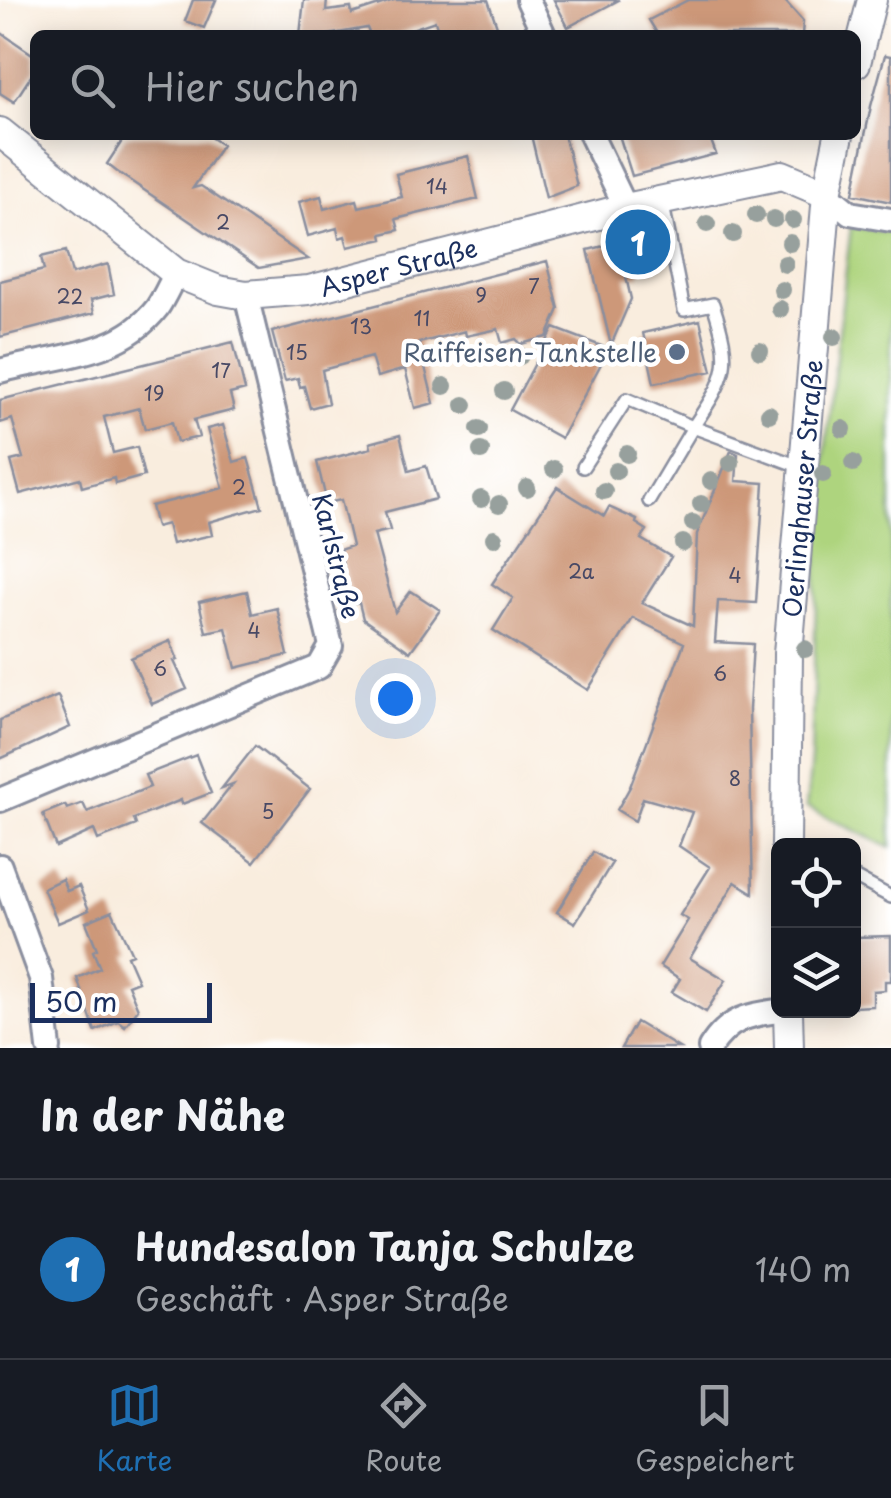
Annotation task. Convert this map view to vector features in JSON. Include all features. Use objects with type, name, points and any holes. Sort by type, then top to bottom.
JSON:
[{"type":"street","points":[[528,0],[542,30]]},
{"type":"street","points":[[861,42],[869,7]]},
{"type":"street","name":"Asper Straße","points":[[0,132],[176,274],[218,290],[246,295],[308,290],[626,208],[782,175],[827,194]]},
{"type":"street","points":[[593,140],[626,208]]},
{"type":"street","name":"Oerlinghauser Straße","points":[[788,838],[788,654],[827,194],[838,140]]},
{"type":"street","points":[[827,194],[850,213],[891,220]]},
{"type":"street","points":[[0,371],[78,356],[112,344],[157,308],[176,274]]},
{"type":"street","name":"Karlstraße","points":[[0,800],[319,666],[330,646],[246,295]]},
{"type":"street","points":[[0,866],[41,978],[48,1048]]},
{"type":"street","points":[[710,1048],[716,1038],[746,1014],[771,1011]]},
{"type":"street","points":[[788,1018],[789,1048]]},
{"type":"lane","points":[[649,501],[723,382],[725,339],[714,304],[684,310],[662,200]]},
{"type":"lane","points":[[583,468],[627,399],[804,468]]},
{"type":"lane","points":[[861,881],[891,896]]},
{"type":"green space","points":[[851,226],[891,233],[891,848],[806,807],[811,761],[819,506]]},
{"type":"building","points":[[193,0],[216,0],[204,28],[185,21]]},
{"type":"building","points":[[304,0],[327,0],[326,11],[351,8],[352,14],[394,0],[488,0],[498,30],[438,30],[435,21],[409,30],[301,30]]},
{"type":"building","points":[[554,0],[619,0],[568,27]]},
{"type":"building","points":[[688,0],[784,0],[803,21],[802,30],[655,30],[649,20]]},
{"type":"building","points":[[0,32],[30,53],[30,78],[14,102],[0,93]]},
{"type":"building","points":[[885,55],[891,56],[891,202],[853,194]]},
{"type":"building","points":[[123,140],[214,140],[222,145],[193,188],[201,186],[308,259],[259,268],[107,164]]},
{"type":"building","points":[[532,140],[565,140],[577,186],[546,198]]},
{"type":"building","points":[[621,140],[711,140],[716,154],[632,176]]},
{"type":"building","points":[[468,156],[478,199],[396,219],[399,230],[382,234],[383,239],[348,247],[345,236],[339,238],[337,228],[308,236],[299,202],[321,196],[324,209],[357,200],[359,207],[402,197],[396,174]]},
{"type":"building","points":[[648,235],[639,275],[626,277],[631,299],[611,345],[588,250]]},
{"type":"building","points":[[66,251],[72,274],[108,264],[114,294],[91,300],[94,313],[0,337],[0,281],[44,270],[41,257]]},
{"type":"building","points":[[547,261],[559,309],[547,337],[521,344],[516,339],[502,343],[498,329],[466,336],[465,331],[419,343],[434,403],[415,408],[405,369],[377,377],[371,357],[322,370],[328,403],[310,408],[298,378],[285,381],[272,332]]},
{"type":"building","name":"Raiffeisen-Tankstelle","points":[[700,320],[712,371],[654,383],[643,333]]},
{"type":"building","points":[[554,328],[609,349],[561,438],[510,410]]},
{"type":"building","points":[[233,342],[245,390],[230,394],[234,410],[194,420],[199,437],[177,442],[172,422],[145,429],[139,408],[104,417],[113,453],[137,447],[144,476],[115,484],[114,478],[82,487],[80,478],[20,494],[11,461],[23,458],[12,419],[0,423],[0,400]]},
{"type":"building","points":[[223,425],[234,462],[248,458],[262,507],[209,522],[212,535],[172,544],[167,524],[156,527],[151,506],[223,488],[207,429]]},
{"type":"building","points":[[400,435],[409,471],[426,466],[436,499],[385,512],[390,530],[374,534],[395,612],[411,591],[440,610],[410,652],[363,619],[359,603],[353,604],[339,550],[352,546],[341,500],[327,503],[317,462],[371,448],[370,443]]},
{"type":"building","points":[[731,451],[738,454],[736,481],[764,483],[756,603],[718,601],[715,642],[753,644],[749,709],[753,893],[735,882],[690,958],[726,980],[706,1012],[672,992],[680,979],[660,966],[688,920],[680,915],[710,867],[679,846],[692,812],[643,798],[635,821],[617,810],[630,787],[684,643],[633,618],[588,690],[493,630],[513,598],[492,584],[557,487],[604,516],[609,507],[637,520],[647,530],[641,539],[671,557],[642,603],[693,626],[697,534]]},
{"type":"building","points":[[247,591],[252,614],[277,608],[288,655],[236,668],[226,628],[206,632],[199,602]]},
{"type":"building","points":[[170,641],[187,689],[152,704],[131,658]]},
{"type":"building","points":[[58,696],[70,727],[0,759],[0,720]]},
{"type":"building","points":[[255,746],[310,789],[254,862],[202,823],[233,784],[222,788]]},
{"type":"building","points":[[196,755],[211,793],[134,819],[136,825],[98,840],[94,830],[56,847],[43,814],[83,803],[87,812],[150,787],[145,775]]},
{"type":"building","points":[[593,852],[612,863],[575,923],[557,912]]},
{"type":"building","points":[[62,879],[67,891],[79,886],[89,910],[58,923],[43,888]]},
{"type":"building","points":[[112,911],[132,954],[127,956],[138,981],[128,985],[138,1009],[125,1026],[118,1021],[95,1031],[77,978],[100,968],[86,922]]},
{"type":"building","points":[[891,936],[891,981],[885,981],[885,990],[873,991],[873,1006],[861,1007],[861,937]]},
{"type":"building","points":[[636,1022],[679,1048],[621,1048]]},
{"type":"place","name":"Hundesalon Tanja Schulze","points":[[638,242]]},
{"type":"place","name":"Raiffeisen-Tankstelle","points":[[677,352]]}]
